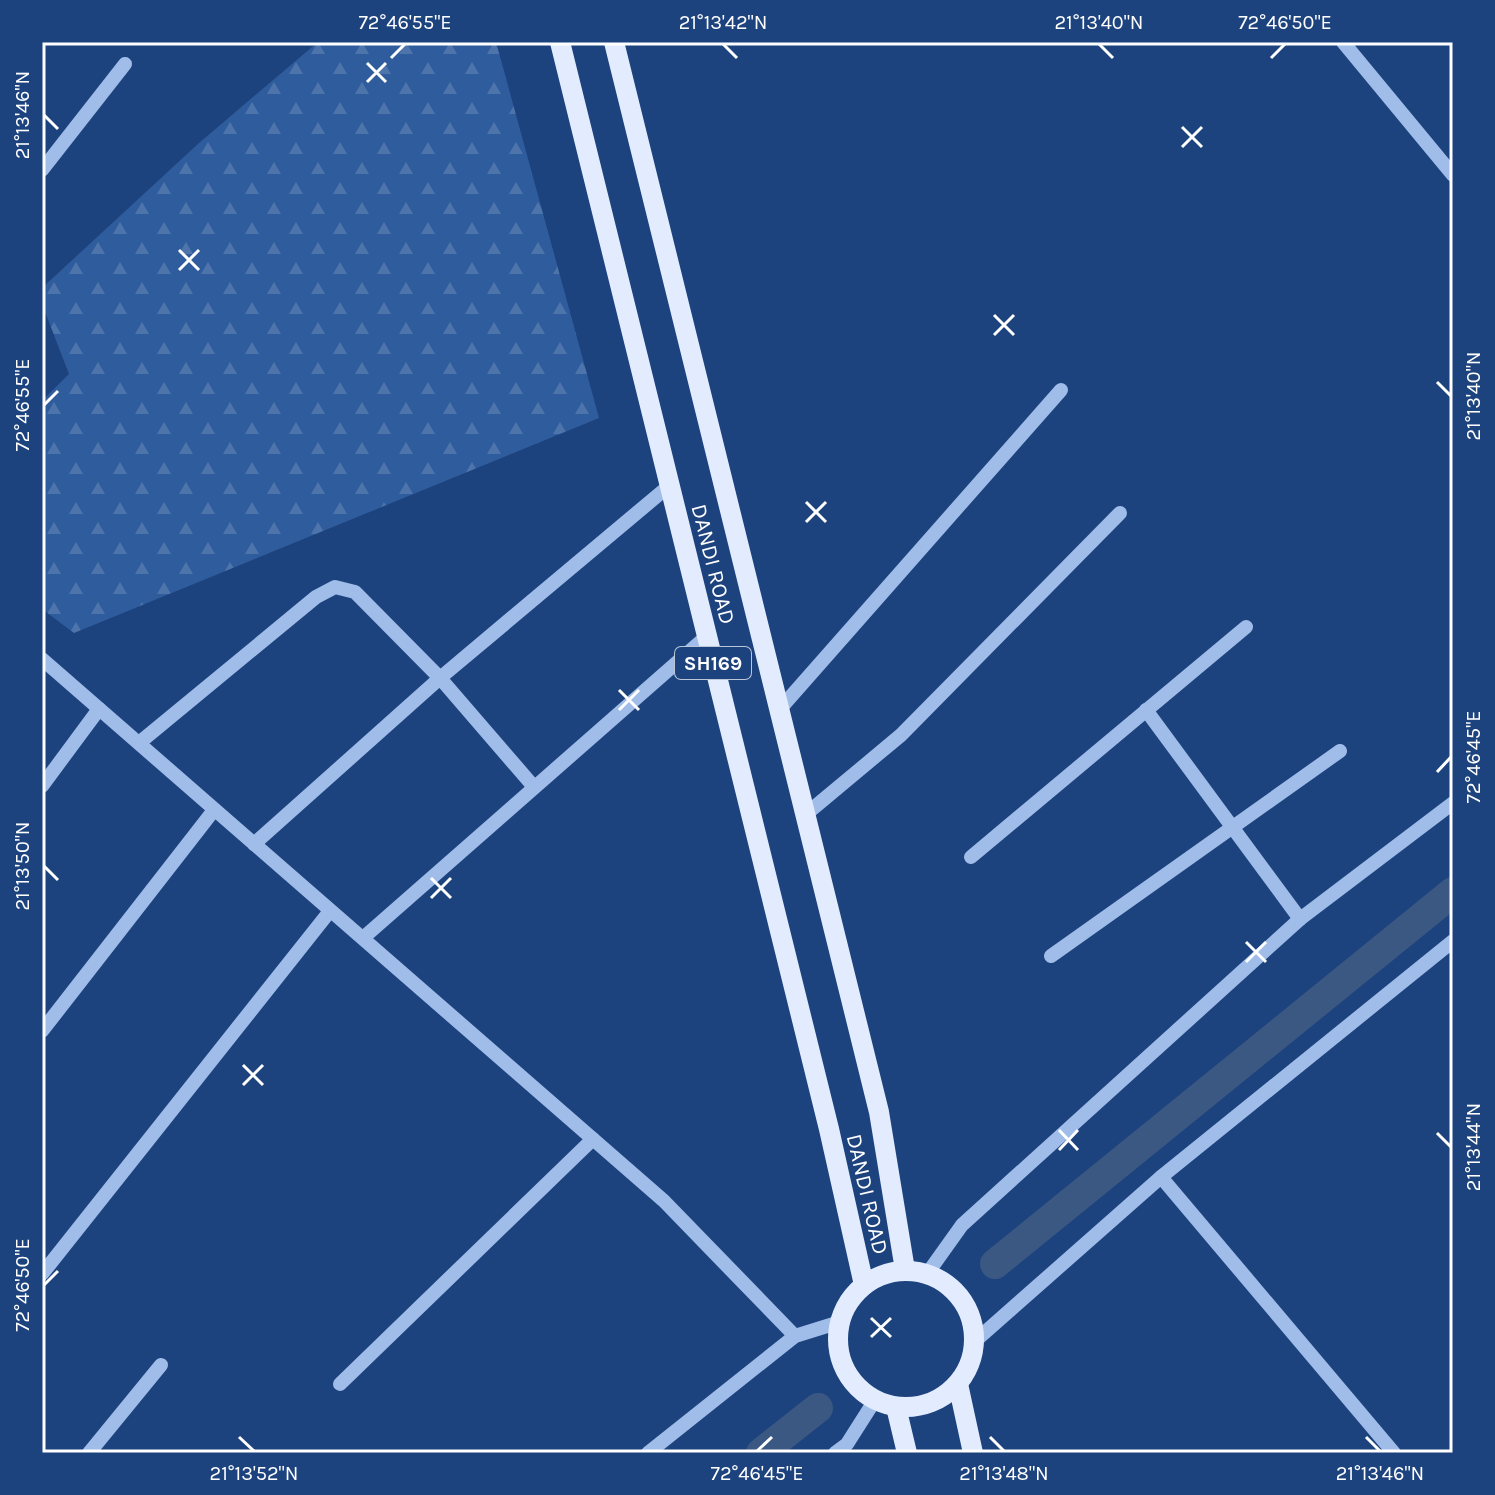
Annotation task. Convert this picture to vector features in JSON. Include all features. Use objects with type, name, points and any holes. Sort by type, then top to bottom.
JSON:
[{"type":"main road","name":"DANDI ROAD","points":[[560,42],[829,1129],[864,1285]]},
{"type":"main road","name":"DANDI ROAD","points":[[614,42],[879,1112],[905,1270]]},
{"type":"main road","points":[[905,1270],[927,1274],[947,1284],[962,1300],[972,1320],[974,1342],[970,1364],[958,1384],[940,1398],[919,1406],[896,1407],[875,1400],[856,1386],[844,1367],[838,1345],[840,1322],[849,1301],[864,1285],[883,1274],[905,1270]]},
{"type":"main road","points":[[958,1384],[973,1453]]},
{"type":"main road","points":[[896,1407],[907,1453]]},
{"type":"street","points":[[1343,42],[1453,175]]},
{"type":"street","points":[[42,170],[125,64]]},
{"type":"street","points":[[779,710],[1061,390]]},
{"type":"street","points":[[254,844],[440,678],[670,485]]},
{"type":"street","points":[[805,815],[901,735],[1120,513]]},
{"type":"street","points":[[139,743],[316,597],[335,587],[355,592],[440,678],[534,787]]},
{"type":"street","points":[[971,857],[1246,627]]},
{"type":"street","points":[[363,938],[707,636]]},
{"type":"street","points":[[42,659],[664,1201],[795,1336]]},
{"type":"street","points":[[42,786],[99,709]]},
{"type":"street","points":[[1146,710],[1300,919]]},
{"type":"street","points":[[1051,956],[1340,751]]},
{"type":"street","points":[[927,1274],[962,1225],[1300,919],[1453,803]]},
{"type":"street","points":[[42,1031],[214,810]]},
{"type":"street","points":[[42,1274],[330,911]]},
{"type":"street","points":[[974,1342],[1161,1177],[1453,941]]},
{"type":"street","points":[[340,1384],[593,1139]]},
{"type":"street","points":[[1161,1177],[1394,1453]]},
{"type":"street","points":[[648,1453],[795,1336],[840,1322]]},
{"type":"street","points":[[89,1453],[161,1365]]},
{"type":"street","points":[[835,1453],[847,1444],[875,1400]]},
{"type":"green space","points":[[318,42],[496,42],[599,418],[74,633],[42,609],[42,401],[69,374],[42,304],[42,288],[199,143]]},
{"type":"waterway","points":[[995,1264],[1453,892]]},
{"type":"waterway","points":[[761,1453],[818,1408]]}]
